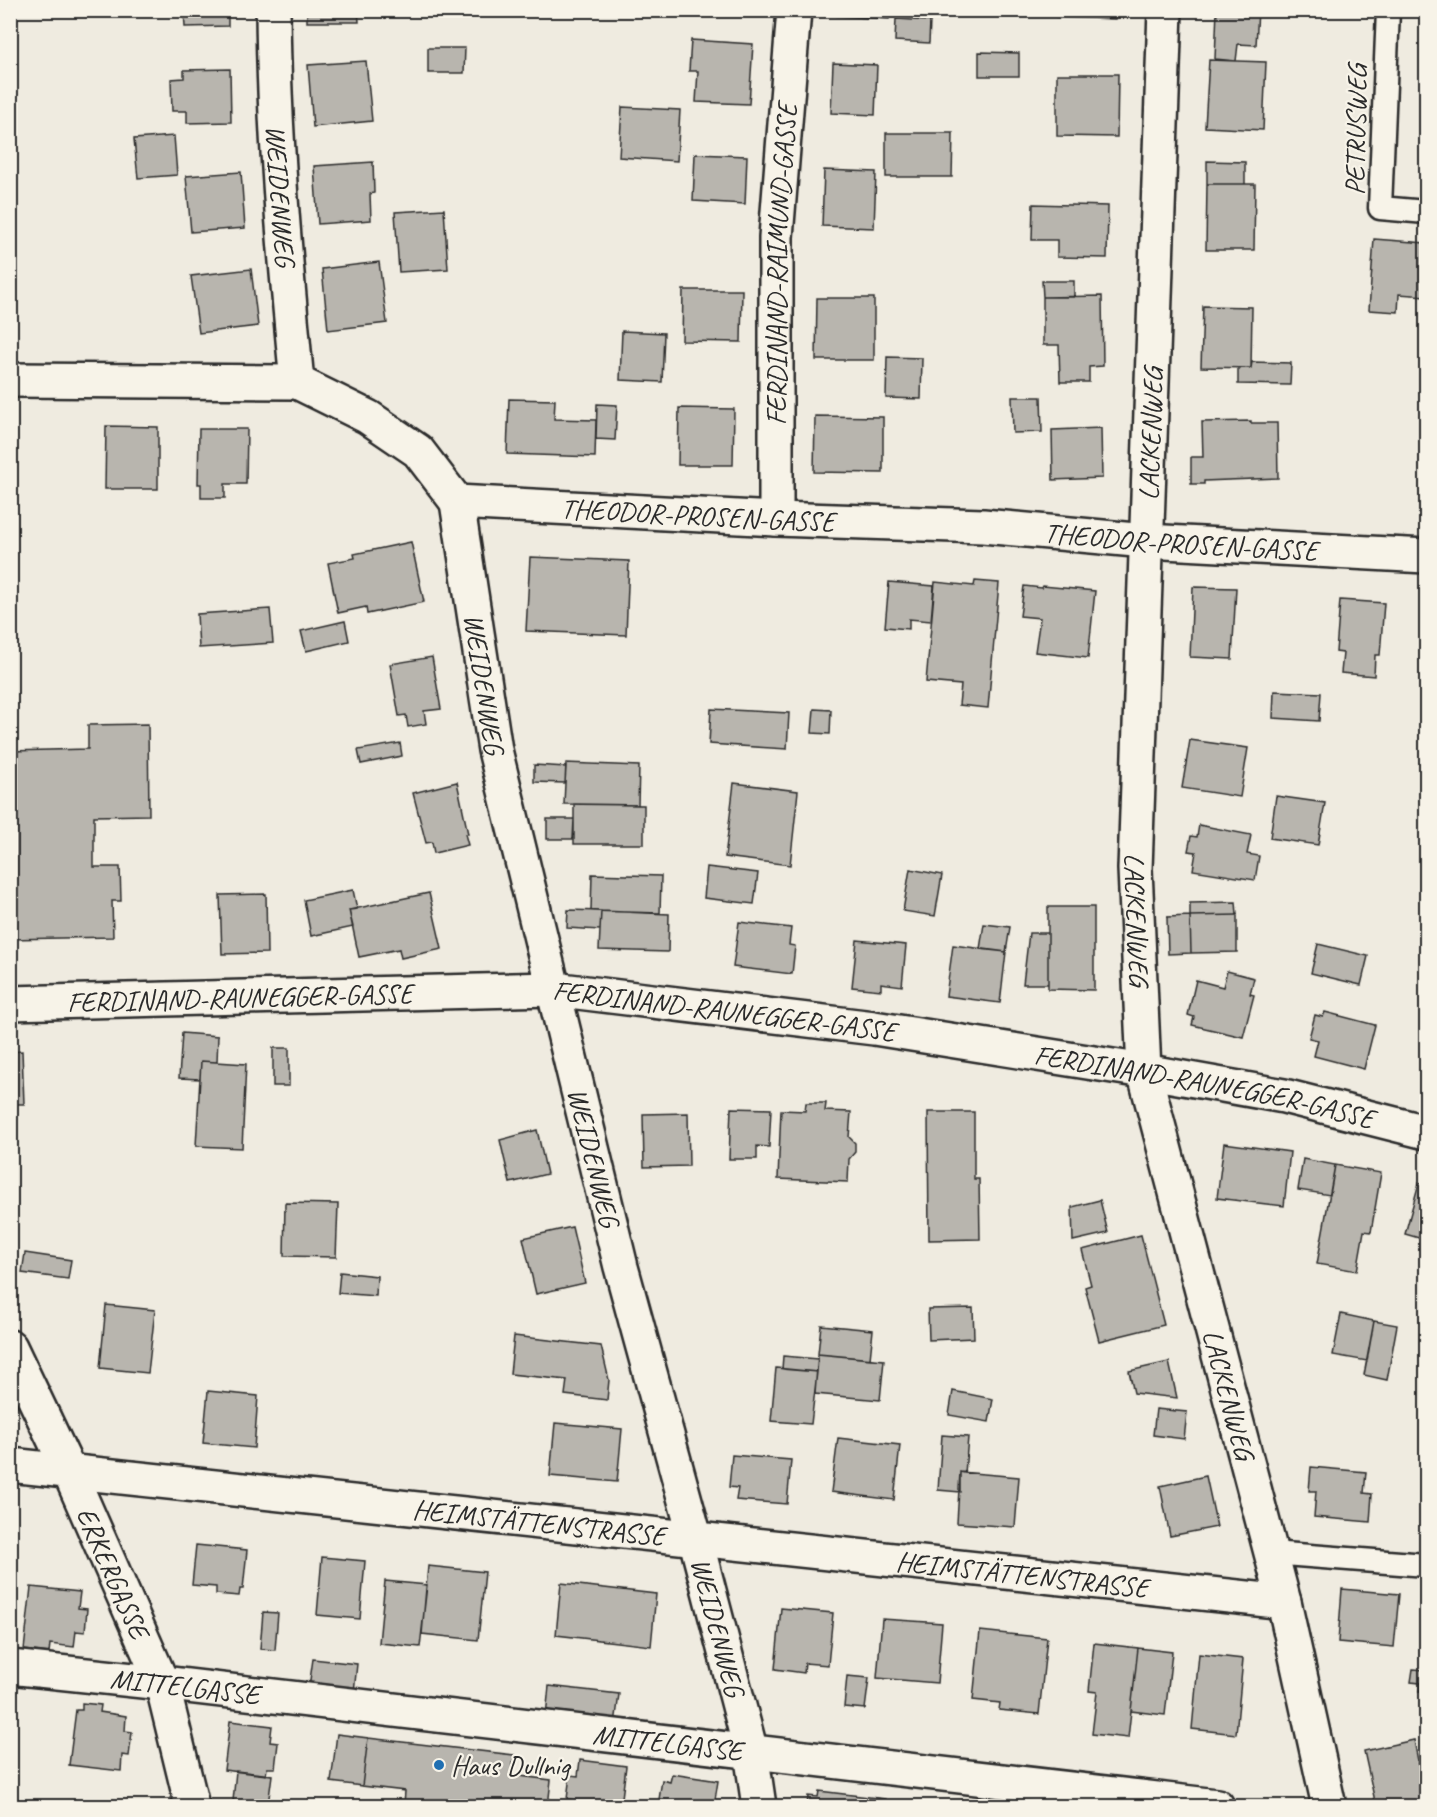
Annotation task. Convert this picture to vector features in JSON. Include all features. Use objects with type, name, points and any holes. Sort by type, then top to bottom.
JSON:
[{"type":"street","name":"WEIDENWEG","points":[[273,10],[273,59],[281,216],[297,382]]},
{"type":"street","name":"FERDINAND-RAIMUND-GASSE","points":[[776,519],[776,237],[794,10]]},
{"type":"street","name":"LACKENWEG","points":[[1165,10],[1135,869],[1144,1071],[1284,1602],[1329,1806]]},
{"type":"street","points":[[10,380],[297,382],[368,417],[418,451],[457,502]]},
{"type":"street","name":"WEIDENWEG","points":[[457,502],[495,750],[621,1267],[751,1752],[759,1806]]},
{"type":"street","name":"THEODOR-PROSEN-GASSE","points":[[457,502],[776,519],[983,526],[1146,541],[1426,556]]},
{"type":"street","name":"FERDINAND-RAUNEGGER-GASSE","points":[[10,1003],[553,988],[874,1028],[1144,1071],[1284,1096],[1426,1132]]},
{"type":"street","name":"ERKERGASSE","points":[[10,1347],[69,1471],[162,1683],[192,1806]]},
{"type":"street","name":"HEIMSTÄTTENSTRASSE","points":[[10,1465],[1284,1602]]},
{"type":"street","name":"MITTELGASSE","points":[[10,1667],[1216,1806]]},
{"type":"lane","name":"PETRUSWEG","points":[[1388,10],[1380,208],[1426,212]]},
{"type":"lane","points":[[1271,1553],[1426,1565]]},
{"type":"building","points":[[184,10],[228,10],[228,26],[185,27]]},
{"type":"building","points":[[307,10],[358,10],[359,22],[307,22]]},
{"type":"building","points":[[837,10],[890,10],[889,19],[837,16]]},
{"type":"building","points":[[1056,10],[1115,10],[1115,19],[1056,17]]},
{"type":"building","points":[[1217,10],[1258,10],[1256,45],[1238,44],[1236,61],[1215,59]]},
{"type":"building","points":[[896,19],[930,21],[929,43],[895,41]]},
{"type":"building","points":[[691,40],[753,44],[749,104],[696,102],[698,71],[689,71]]},
{"type":"building","points":[[428,48],[465,48],[464,73],[428,73]]},
{"type":"building","points":[[979,52],[1019,53],[1019,76],[979,76]]},
{"type":"building","points":[[1426,56],[1426,168],[1424,168]]},
{"type":"building","points":[[1209,60],[1266,62],[1263,130],[1205,127]]},
{"type":"building","points":[[366,61],[372,121],[313,127],[308,65]]},
{"type":"building","points":[[833,63],[877,65],[875,115],[831,113]]},
{"type":"building","points":[[230,69],[231,122],[187,123],[187,111],[172,111],[171,79],[184,78],[184,70]]},
{"type":"building","points":[[1057,74],[1118,74],[1117,137],[1057,136]]},
{"type":"building","points":[[622,107],[680,110],[677,161],[619,157]]},
{"type":"building","points":[[886,133],[953,133],[952,177],[886,177]]},
{"type":"building","points":[[174,136],[177,175],[138,178],[134,139]]},
{"type":"building","points":[[695,154],[747,156],[745,204],[693,201]]},
{"type":"building","points":[[1207,161],[1245,162],[1245,184],[1207,184]]},
{"type":"building","points":[[373,162],[374,193],[370,194],[371,220],[318,224],[314,166]]},
{"type":"building","points":[[824,170],[876,172],[874,228],[822,226]]},
{"type":"building","points":[[241,172],[245,228],[191,232],[186,176]]},
{"type":"building","points":[[1207,184],[1255,184],[1254,250],[1206,250]]},
{"type":"building","points":[[1033,204],[1108,206],[1107,258],[1057,257],[1057,240],[1032,240]]},
{"type":"building","points":[[444,209],[448,269],[399,272],[395,212]]},
{"type":"building","points":[[1374,239],[1426,243],[1426,296],[1399,294],[1398,312],[1369,310]]},
{"type":"building","points":[[379,262],[387,323],[328,330],[322,269]]},
{"type":"building","points":[[251,269],[258,326],[199,333],[191,276]]},
{"type":"building","points":[[1042,281],[1074,281],[1074,297],[1043,297]]},
{"type":"building","points":[[683,290],[742,290],[741,342],[682,341]]},
{"type":"building","points":[[1102,296],[1103,366],[1089,367],[1089,382],[1060,382],[1059,345],[1043,345],[1043,297]]},
{"type":"building","points":[[817,298],[874,298],[874,360],[816,360]]},
{"type":"building","points":[[1203,306],[1252,307],[1251,368],[1201,367]]},
{"type":"building","points":[[622,331],[664,333],[662,382],[620,380]]},
{"type":"building","points":[[887,357],[922,358],[921,399],[886,398]]},
{"type":"building","points":[[1252,362],[1291,363],[1290,385],[1238,384],[1238,368],[1251,368]]},
{"type":"building","points":[[1012,397],[1041,397],[1042,432],[1013,433]]},
{"type":"building","points":[[509,399],[555,400],[554,419],[596,420],[595,457],[507,454]]},
{"type":"building","points":[[597,404],[617,405],[615,440],[596,439]]},
{"type":"building","points":[[679,408],[734,409],[733,465],[678,465]]},
{"type":"building","points":[[815,416],[883,417],[883,473],[814,472]]},
{"type":"building","points":[[1251,421],[1251,423],[1277,423],[1278,478],[1204,481],[1204,484],[1191,484],[1191,457],[1203,457],[1202,422]]},
{"type":"building","points":[[106,426],[158,427],[158,489],[105,489]]},
{"type":"building","points":[[1101,428],[1102,478],[1053,480],[1052,430]]},
{"type":"building","points":[[199,429],[247,429],[246,484],[225,484],[225,498],[201,498],[201,484],[198,484]]},
{"type":"building","points":[[411,542],[424,602],[367,614],[366,607],[338,613],[328,563],[355,558],[354,554]]},
{"type":"building","points":[[530,557],[629,561],[626,635],[526,631]]},
{"type":"building","points":[[975,581],[999,583],[988,708],[959,705],[961,685],[926,682],[935,582],[974,586]]},
{"type":"building","points":[[889,582],[934,586],[931,621],[909,619],[909,629],[885,627]]},
{"type":"building","points":[[1024,586],[1095,591],[1088,658],[1035,652],[1040,618],[1020,616]]},
{"type":"building","points":[[1193,587],[1236,588],[1232,659],[1190,657]]},
{"type":"building","points":[[1340,600],[1384,603],[1380,655],[1375,655],[1374,676],[1341,673],[1343,653],[1336,652]]},
{"type":"building","points":[[270,609],[273,643],[199,648],[197,614]]},
{"type":"building","points":[[345,621],[349,641],[306,651],[301,631]]},
{"type":"building","points":[[432,657],[441,709],[424,711],[426,724],[408,727],[406,715],[399,716],[390,664]]},
{"type":"building","points":[[1274,691],[1321,693],[1319,721],[1273,718]]},
{"type":"building","points":[[711,709],[789,713],[787,749],[709,744]]},
{"type":"building","points":[[814,709],[831,710],[830,734],[812,733]]},
{"type":"building","points":[[148,724],[149,815],[94,816],[94,867],[120,867],[121,901],[112,901],[113,937],[10,939],[10,751],[88,749],[88,725]]},
{"type":"building","points":[[1190,740],[1248,748],[1240,797],[1182,788]]},
{"type":"building","points":[[400,743],[402,756],[361,764],[358,750]]},
{"type":"building","points":[[566,763],[639,766],[638,805],[564,804]]},
{"type":"building","points":[[534,765],[566,767],[565,783],[534,782]]},
{"type":"building","points":[[457,782],[468,834],[465,834],[468,845],[434,853],[432,842],[426,843],[413,793]]},
{"type":"building","points":[[734,783],[798,791],[790,865],[725,857]]},
{"type":"building","points":[[1276,796],[1325,803],[1318,845],[1270,838]]},
{"type":"building","points":[[574,804],[644,805],[644,844],[574,844]]},
{"type":"building","points":[[547,819],[574,819],[573,839],[547,839]]},
{"type":"building","points":[[1199,825],[1251,835],[1247,854],[1259,856],[1255,880],[1193,870],[1196,852],[1188,851],[1191,836],[1197,837]]},
{"type":"building","points":[[707,867],[758,873],[754,904],[704,898]]},
{"type":"building","points":[[910,869],[942,875],[935,916],[903,911]]},
{"type":"building","points":[[592,874],[661,876],[660,913],[591,911]]},
{"type":"building","points":[[353,890],[357,909],[349,910],[353,927],[311,936],[304,900]]},
{"type":"building","points":[[429,893],[442,949],[401,958],[399,949],[359,957],[349,910]]},
{"type":"building","points":[[266,894],[267,953],[222,954],[220,895]]},
{"type":"building","points":[[1236,902],[1237,915],[1190,916],[1190,903]]},
{"type":"building","points":[[1048,907],[1094,907],[1094,990],[1048,989]]},
{"type":"building","points":[[568,910],[601,911],[600,930],[567,928]]},
{"type":"building","points":[[601,911],[669,914],[668,952],[599,950]]},
{"type":"building","points":[[1237,915],[1237,952],[1191,953],[1190,916]]},
{"type":"building","points":[[1190,916],[1191,953],[1168,954],[1167,917]]},
{"type":"building","points":[[739,922],[791,928],[789,945],[795,946],[792,974],[733,967]]},
{"type":"building","points":[[984,924],[1010,927],[1006,952],[980,949]]},
{"type":"building","points":[[1029,933],[1048,933],[1048,984],[1023,984]]},
{"type":"building","points":[[857,940],[906,945],[902,986],[881,983],[881,990],[852,987]]},
{"type":"building","points":[[1318,944],[1368,956],[1361,985],[1311,973]]},
{"type":"building","points":[[953,945],[1006,952],[1000,1003],[946,996]]},
{"type":"building","points":[[1227,971],[1254,978],[1250,994],[1254,995],[1243,1037],[1192,1025],[1194,1017],[1188,1015],[1196,980],[1223,987]]},
{"type":"building","points":[[1325,1012],[1375,1025],[1364,1069],[1314,1056],[1318,1040],[1309,1038],[1315,1015],[1323,1017]]},
{"type":"building","points":[[182,1033],[218,1036],[217,1062],[201,1061],[200,1079],[179,1078]]},
{"type":"building","points":[[273,1048],[289,1048],[289,1086],[273,1086]]},
{"type":"building","points":[[22,1051],[24,1104],[10,1104],[10,1052]]},
{"type":"building","points":[[201,1061],[246,1064],[242,1148],[196,1146]]},
{"type":"building","points":[[806,1103],[826,1103],[825,1111],[851,1112],[849,1137],[855,1143],[855,1152],[849,1159],[848,1182],[778,1179],[781,1110],[805,1111]]},
{"type":"building","points":[[731,1108],[771,1109],[769,1147],[757,1146],[757,1159],[729,1159]]},
{"type":"building","points":[[928,1112],[974,1112],[974,1179],[979,1179],[980,1239],[929,1240]]},
{"type":"building","points":[[688,1113],[689,1166],[644,1167],[643,1114]]},
{"type":"building","points":[[537,1130],[547,1174],[510,1183],[500,1140]]},
{"type":"building","points":[[1224,1143],[1290,1152],[1284,1206],[1217,1198]]},
{"type":"building","points":[[1303,1159],[1335,1165],[1330,1195],[1298,1190]]},
{"type":"building","points":[[1335,1165],[1381,1173],[1371,1232],[1364,1231],[1357,1271],[1317,1264]]},
{"type":"building","points":[[1419,1183],[1426,1185],[1426,1240],[1405,1234]]},
{"type":"building","points":[[1100,1200],[1108,1233],[1073,1241],[1072,1207]]},
{"type":"building","points":[[285,1203],[338,1204],[336,1257],[284,1256]]},
{"type":"building","points":[[572,1227],[585,1283],[536,1294],[523,1238]]},
{"type":"building","points":[[1141,1235],[1164,1325],[1099,1341],[1085,1287],[1091,1285],[1082,1250]]},
{"type":"building","points":[[25,1253],[71,1260],[68,1279],[22,1273]]},
{"type":"building","points":[[340,1272],[377,1276],[376,1296],[338,1293]]},
{"type":"building","points":[[106,1305],[155,1310],[148,1373],[100,1368]]},
{"type":"building","points":[[973,1308],[974,1338],[929,1340],[928,1309]]},
{"type":"building","points":[[1341,1314],[1374,1321],[1367,1361],[1333,1355]]},
{"type":"building","points":[[1374,1321],[1397,1325],[1387,1380],[1364,1375]]},
{"type":"building","points":[[821,1325],[873,1330],[870,1359],[818,1354]]},
{"type":"building","points":[[514,1336],[601,1346],[609,1380],[607,1400],[565,1395],[567,1380],[510,1374]]},
{"type":"building","points":[[818,1354],[884,1360],[880,1400],[815,1394]]},
{"type":"building","points":[[783,1356],[818,1359],[817,1372],[782,1369]]},
{"type":"building","points":[[1169,1362],[1177,1398],[1134,1393],[1129,1371]]},
{"type":"building","points":[[776,1368],[817,1372],[811,1424],[771,1421]]},
{"type":"building","points":[[208,1391],[258,1396],[254,1448],[203,1443]]},
{"type":"building","points":[[953,1391],[993,1399],[989,1422],[949,1415]]},
{"type":"building","points":[[1156,1409],[1187,1412],[1184,1439],[1153,1435]]},
{"type":"building","points":[[555,1423],[622,1429],[617,1482],[550,1476]]},
{"type":"building","points":[[942,1435],[968,1437],[965,1473],[960,1472],[960,1492],[938,1490]]},
{"type":"building","points":[[838,1438],[900,1445],[894,1500],[831,1492]]},
{"type":"building","points":[[732,1455],[791,1460],[787,1504],[736,1500],[738,1488],[729,1487]]},
{"type":"building","points":[[1311,1467],[1366,1472],[1364,1493],[1372,1494],[1370,1522],[1314,1517],[1316,1491],[1309,1491]]},
{"type":"building","points":[[960,1472],[1019,1477],[1015,1527],[957,1523]]},
{"type":"building","points":[[1206,1476],[1217,1527],[1170,1536],[1160,1486]]},
{"type":"building","points":[[196,1545],[247,1550],[243,1589],[240,1589],[239,1596],[216,1594],[216,1587],[192,1585]]},
{"type":"building","points":[[322,1557],[365,1561],[360,1619],[317,1615]]},
{"type":"building","points":[[428,1566],[485,1572],[478,1640],[422,1634]]},
{"type":"building","points":[[385,1581],[427,1585],[420,1647],[379,1643]]},
{"type":"building","points":[[561,1583],[656,1594],[651,1646],[556,1635]]},
{"type":"building","points":[[31,1587],[80,1592],[78,1608],[87,1609],[85,1632],[76,1631],[74,1647],[50,1644],[49,1653],[24,1650]]},
{"type":"building","points":[[1342,1589],[1399,1594],[1394,1647],[1338,1642]]},
{"type":"building","points":[[781,1608],[833,1613],[828,1665],[805,1663],[804,1673],[775,1669]]},
{"type":"building","points":[[263,1612],[278,1613],[275,1650],[260,1649]]},
{"type":"building","points":[[882,1619],[942,1623],[937,1683],[877,1678]]},
{"type":"building","points":[[980,1631],[1047,1638],[1039,1714],[999,1710],[1000,1703],[973,1700]]},
{"type":"building","points":[[1094,1643],[1138,1648],[1128,1738],[1092,1734],[1097,1692],[1089,1691]]},
{"type":"building","points":[[1138,1648],[1172,1652],[1165,1715],[1131,1711]]},
{"type":"building","points":[[1199,1654],[1243,1659],[1236,1734],[1192,1729]]},
{"type":"building","points":[[313,1659],[357,1664],[354,1692],[309,1687]]},
{"type":"building","points":[[1413,1669],[1426,1670],[1426,1693],[1419,1692],[1420,1683],[1411,1682]]},
{"type":"building","points":[[847,1676],[869,1678],[865,1709],[844,1707]]},
{"type":"building","points":[[549,1686],[619,1694],[615,1724],[546,1716]]},
{"type":"building","points":[[82,1703],[101,1705],[100,1712],[126,1716],[125,1731],[132,1732],[129,1756],[122,1755],[121,1771],[69,1765],[76,1710],[82,1710]]},
{"type":"building","points":[[230,1721],[272,1726],[270,1742],[278,1743],[275,1768],[267,1768],[266,1775],[224,1770]]},
{"type":"building","points":[[337,1734],[368,1738],[362,1786],[331,1782]]},
{"type":"building","name":"Haus Dullnig","points":[[368,1738],[514,1755],[512,1775],[551,1780],[548,1806],[404,1805],[405,1791],[362,1786]]},
{"type":"building","points":[[1414,1740],[1426,1803],[1412,1806],[1376,1806],[1364,1751]]},
{"type":"building","points":[[580,1760],[626,1766],[621,1806],[574,1806],[575,1800],[567,1799],[570,1775],[578,1776]]},
{"type":"building","points":[[236,1771],[272,1775],[268,1805],[233,1801]]},
{"type":"building","points":[[672,1774],[718,1781],[714,1806],[658,1806],[662,1780],[670,1782]]},
{"type":"building","points":[[819,1791],[885,1799],[884,1806],[807,1806],[808,1796],[818,1797]]},
{"type":"building","points":[[242,1802],[268,1805],[283,1806],[242,1806]]},
{"type":"place","name":"Haus Dullnig","points":[[439,1765]]}]
